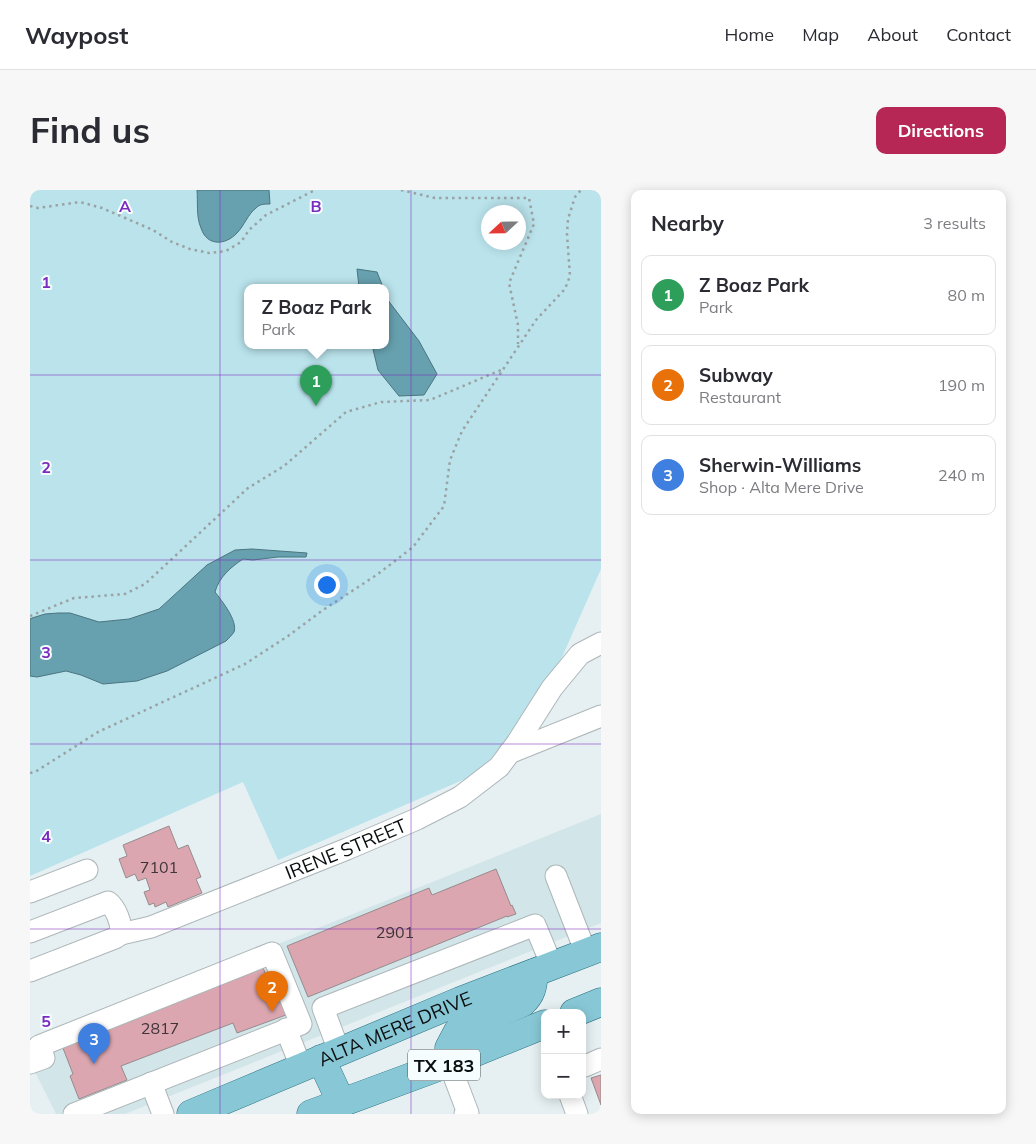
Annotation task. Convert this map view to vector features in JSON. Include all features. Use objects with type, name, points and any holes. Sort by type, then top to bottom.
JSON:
[{"type":"main road","name":"ALTA MERE DRIVE","points":[[191,1114],[320,1059],[594,950]]},
{"type":"main road","points":[[449,1062],[449,1048],[458,1031],[522,1002],[530,996],[533,985],[543,970]]},
{"type":"main road","points":[[584,1009],[601,1002]]},
{"type":"main road","name":"TX 183","points":[[311,1114],[333,1108],[541,1028]]},
{"type":"main road","points":[[320,1059],[333,1108]]},
{"type":"lane","name":"IRENE STREET","points":[[30,971],[121,934],[151,927],[347,849],[417,819],[460,797],[499,767],[552,688],[574,660],[580,654],[601,643]]},
{"type":"lane","points":[[509,753],[601,716]]},
{"type":"lane","points":[[30,892],[87,870]]},
{"type":"lane","points":[[556,876],[594,950]]},
{"type":"lane","points":[[30,932],[108,902],[112,905],[122,927],[121,934]]},
{"type":"lane","points":[[320,1059],[323,1008],[535,925],[543,970]]},
{"type":"lane","points":[[30,1064],[44,1058],[39,1046],[272,953],[301,1024],[151,1084],[111,1107],[74,1114]]},
{"type":"lane","points":[[286,1029],[320,1059]]},
{"type":"lane","points":[[449,1062],[468,1114]]},
{"type":"lane","points":[[151,1084],[163,1114]]},
{"type":"lane","points":[[571,1099],[577,1114]]},
{"type":"path","points":[[30,206],[38,208],[80,202],[102,208],[153,230],[172,242],[190,249],[209,253],[226,251],[240,242],[266,215],[315,190]]},
{"type":"path","points":[[401,190],[435,198],[529,198],[534,224],[510,283],[518,325],[518,345]]},
{"type":"path","points":[[30,773],[35,772],[98,732],[245,664],[378,574],[413,547],[444,506],[450,460],[459,438],[518,345],[536,320],[565,289],[570,276],[567,234],[568,219],[575,197],[581,190]]},
{"type":"path","points":[[30,616],[74,598],[125,594],[145,584],[248,488],[284,466],[346,412],[380,402],[430,400],[502,370]]},
{"type":"shaded area","points":[[30,190],[601,190],[601,569],[551,682],[487,763],[465,779],[278,860],[243,782],[30,876]]},
{"type":"shaded area","points":[[197,190],[269,190],[270,204],[262,204],[251,213],[233,237],[217,242],[212,241],[204,234],[199,224]]},
{"type":"shaded area","points":[[357,269],[377,272],[382,284],[359,284]]},
{"type":"shaded area","points":[[389,302],[419,341],[437,374],[424,395],[399,396],[378,370],[373,349],[389,349]]},
{"type":"shaded area","points":[[252,549],[307,553],[306,557],[243,559],[226,573],[219,582],[215,592],[229,611],[234,622],[234,632],[226,641],[167,671],[137,681],[103,684],[66,671],[37,677],[30,676],[30,619],[45,614],[70,613],[99,622],[129,619],[159,609],[207,565],[235,550]]},
{"type":"shaded area","points":[[601,814],[601,923],[125,1114],[56,1114],[30,1062],[30,1044]]},
{"type":"building","points":[[169,826],[178,849],[188,845],[201,877],[196,879],[202,893],[168,907],[166,902],[155,907],[154,903],[149,905],[144,892],[150,890],[146,878],[138,881],[135,874],[126,878],[119,859],[127,856],[123,845]]},
{"type":"building","points":[[496,869],[516,914],[308,997],[287,946],[429,888],[432,895]]},
{"type":"building","points":[[262,965],[273,993],[277,992],[286,1015],[237,1033],[233,1023],[121,1066],[127,1080],[79,1099],[70,1076],[73,1074],[61,1043]]},
{"type":"building","points":[[601,1075],[601,1105],[591,1078]]},
{"type":"place","name":"Z Boaz Park","points":[[316,406]]},
{"type":"place","name":"Subway","points":[[272,1012]]},
{"type":"place","name":"Sherwin-Williams","points":[[94,1064]]}]
